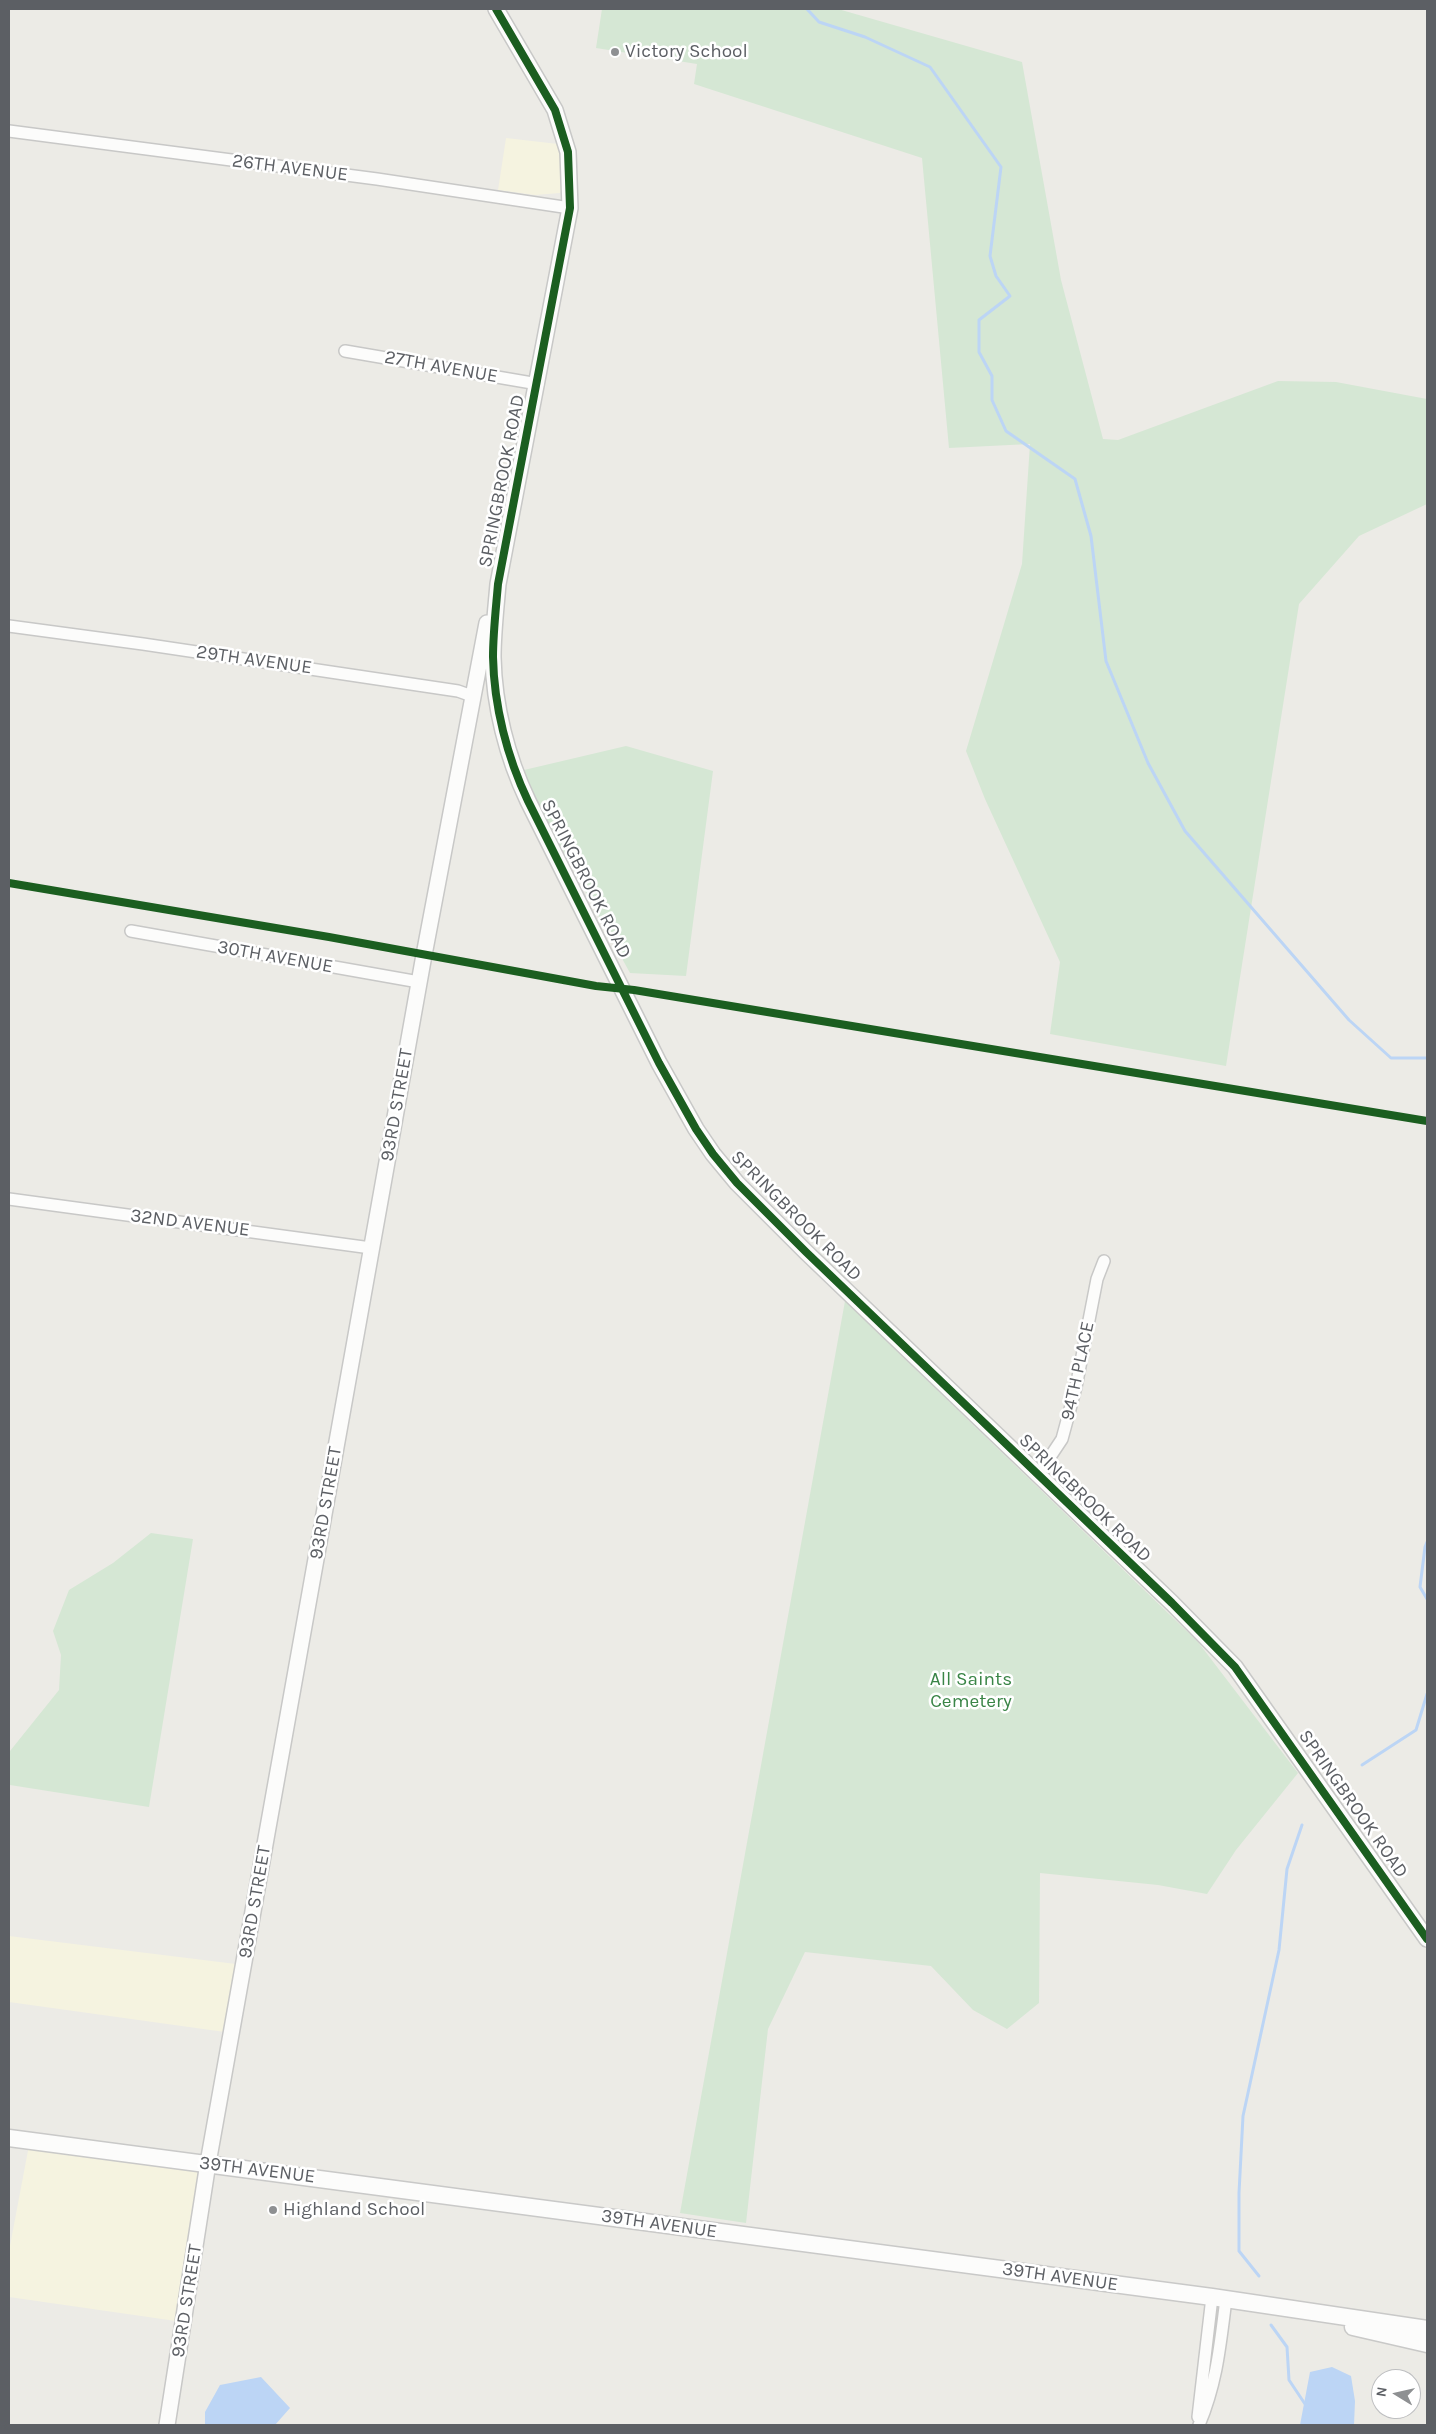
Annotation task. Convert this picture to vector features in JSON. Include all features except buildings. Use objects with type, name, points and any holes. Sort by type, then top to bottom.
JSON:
[{"type":"main road","name":"39TH AVENUE","points":[[9,2138],[1219,2298],[1427,2329]]},
{"type":"main road","name":"39TH AVENUE","points":[[1308,2311],[1327,2320],[1427,2344]]},
{"type":"street","name":"SPRINGBROOK ROAD","points":[[496,9],[542,86],[558,118],[568,152],[570,208],[538,384],[498,584],[493,657],[498,703],[516,777],[659,1063],[696,1129],[713,1154],[737,1183],[806,1252],[1172,1603],[1235,1667],[1427,1940]]},
{"type":"street","name":"26TH AVENUE","points":[[9,131],[377,179],[570,208]]},
{"type":"street","name":"27TH AVENUE","points":[[345,351],[538,384]]},
{"type":"street","name":"93RD STREET","points":[[168,2425],[208,2163],[371,1248],[472,696],[490,607],[498,584]]},
{"type":"street","name":"29TH AVENUE","points":[[9,626],[458,691],[498,703]]},
{"type":"street","name":"30TH AVENUE","points":[[131,931],[419,982]]},
{"type":"street","name":"32ND AVENUE","points":[[9,1199],[371,1248]]},
{"type":"street","name":"94TH PLACE","points":[[1038,1475],[1062,1439],[1076,1387],[1097,1279],[1104,1261]]},
{"type":"street","points":[[1198,2425],[1219,2298]]},
{"type":"shaded area","points":[[506,138],[558,144],[561,154],[563,185],[560,193],[535,195],[498,190]]},
{"type":"shaded area","points":[[9,1936],[244,1965],[232,2033],[9,2002]]},
{"type":"shaded area","points":[[30,2140],[208,2163],[176,2321],[9,2297],[9,2251]]},
{"type":"green space","points":[[602,9],[838,9],[1022,62],[1061,280],[1103,439],[1118,440],[1278,381],[1336,382],[1427,399],[1427,504],[1359,536],[1299,604],[1226,1066],[1050,1034],[1060,962],[985,799],[966,751],[1022,564],[1030,444],[949,448],[922,158],[694,84],[697,64],[596,48]]},
{"type":"green space","points":[[626,746],[713,771],[686,976],[630,973],[533,796],[524,770]]},
{"type":"green space","name":"All Saints Cemetery","points":[[845,1301],[1198,1642],[1298,1773],[1236,1850],[1207,1894],[1158,1885],[1040,1873],[1039,2003],[1007,2029],[973,2010],[931,1966],[805,1952],[768,2029],[746,2223],[680,2213]]},
{"type":"green space","points":[[151,1533],[193,1539],[149,1807],[10,1785],[10,1751],[59,1690],[61,1655],[53,1631],[69,1590],[113,1563]]},
{"type":"water","points":[[1332,2367],[1351,2376],[1355,2401],[1354,2425],[1300,2425],[1310,2372]]},
{"type":"water","points":[[261,2377],[290,2408],[275,2425],[205,2425],[205,2412],[220,2385]]},
{"type":"waterway","points":[[807,9],[819,22],[865,37],[930,67],[1001,167],[990,256],[996,276],[1010,296],[979,320],[979,352],[992,376],[992,400],[1006,431],[1075,479],[1091,536],[1106,661],[1148,763],[1185,831],[1349,1020],[1391,1058],[1427,1058]]},
{"type":"waterway","points":[[1427,1542],[1420,1587],[1427,1599]]},
{"type":"waterway","points":[[1362,1765],[1416,1730],[1427,1694]]},
{"type":"waterway","points":[[1259,2276],[1239,2251],[1239,2193],[1243,2116],[1279,1950],[1287,1869],[1302,1825]]},
{"type":"waterway","points":[[1271,2325],[1287,2347],[1289,2380],[1307,2407]]},
{"type":"cycle path","points":[[496,9],[555,110],[568,152],[570,208],[498,584],[494,630],[494,675],[499,712],[508,749],[528,801],[659,1063],[696,1129],[713,1154],[737,1183],[806,1252],[1172,1603],[1235,1667],[1427,1939]]},
{"type":"cycle path","points":[[9,883],[329,937],[596,986],[634,990],[1427,1121]]},
{"type":"place","name":"Victory School","points":[[615,52]]},
{"type":"place","name":"Highland School","points":[[273,2210]]}]
